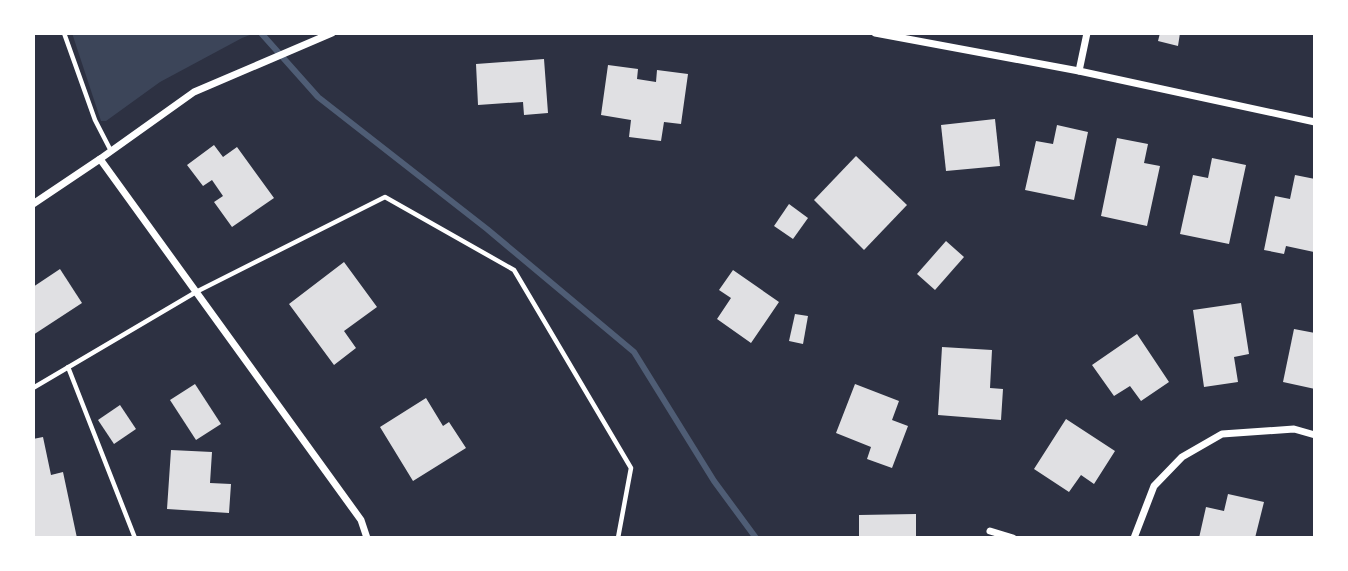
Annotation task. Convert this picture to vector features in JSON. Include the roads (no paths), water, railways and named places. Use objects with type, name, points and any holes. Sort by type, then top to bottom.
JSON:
[{"type":"street","points":[[33,204],[194,92],[332,33]]},
{"type":"street","points":[[875,33],[1079,71],[1315,122]]},
{"type":"street","points":[[1079,71],[1087,33]]},
{"type":"street","points":[[100,159],[361,520],[367,538]]},
{"type":"street","points":[[1134,538],[1154,486],[1182,457],[1222,434],[1294,429],[1315,435]]},
{"type":"street","points":[[990,531],[1013,538]]},
{"type":"lane","points":[[64,33],[95,120],[111,151]]},
{"type":"lane","points":[[33,388],[196,292],[385,197],[514,270],[631,468],[618,538]]},
{"type":"lane","points":[[68,368],[135,538]]},
{"type":"waterway","points":[[261,33],[318,97],[487,229],[634,352],[714,481],[756,538]]}]
